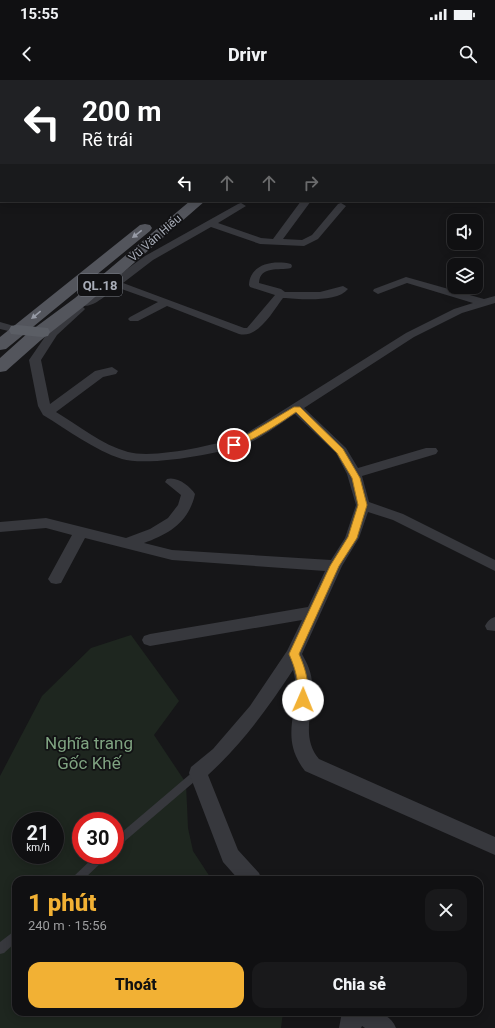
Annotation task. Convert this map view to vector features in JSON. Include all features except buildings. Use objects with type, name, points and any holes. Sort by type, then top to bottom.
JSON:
[{"type":"highway","points":[[17,330],[42,332]]},
{"type":"main road","name":"Vũ Văn Hiếu","points":[[0,345],[178,202]]},
{"type":"main road","name":"Vũ Văn Hiếu","points":[[0,367],[42,332],[84,302],[197,202]]},
{"type":"street","points":[[276,242],[305,202]]},
{"type":"street","points":[[242,206],[149,258],[84,302],[53,333],[35,360],[44,406],[47,412],[119,453],[138,457],[170,455],[234,445],[297,409],[410,335],[458,311],[489,300]]},
{"type":"street","points":[[211,224],[260,241],[304,244],[311,241],[341,206]]},
{"type":"street","points":[[287,266],[267,266],[257,274],[253,282],[254,284],[259,287],[277,291],[280,295],[316,296],[331,294],[343,289]]},
{"type":"street","points":[[378,291],[406,280],[489,300]]},
{"type":"street","points":[[112,283],[131,288],[243,332],[251,330],[280,295]]},
{"type":"street","points":[[134,319],[167,302]]},
{"type":"street","points":[[0,325],[17,330]]},
{"type":"street","points":[[47,412],[100,374],[112,371]]},
{"type":"street","points":[[248,876],[230,856],[198,773],[219,754],[256,711],[294,654],[312,612],[335,566],[352,538],[363,505],[354,474],[341,451],[297,409]]},
{"type":"street","points":[[354,474],[431,451]]},
{"type":"street","points":[[125,544],[155,534],[171,525],[188,501],[188,494],[172,482]]},
{"type":"street","points":[[363,505],[405,520],[495,566]]},
{"type":"street","points":[[0,527],[46,523],[172,555],[335,566]]},
{"type":"street","points":[[56,579],[80,532]]},
{"type":"street","points":[[150,640],[312,612]]},
{"type":"street","points":[[294,654],[301,669],[304,685],[300,746],[304,757],[312,765],[495,846]]},
{"type":"street","points":[[350,1028],[352,1016]]},
{"type":"street","points":[[367,1016],[385,1028]]},
{"type":"lane","points":[[124,836],[198,773]]},
{"type":"lane","points":[[80,876],[93,864]]},
{"type":"lane","points":[[0,949],[12,938]]},
{"type":"green space","name":"Nghĩa trang Gốc Khế","points":[[131,635],[179,701],[154,735],[186,783],[188,828],[193,851],[209,876],[12,876],[12,1016],[282,1016],[281,1028],[0,1028],[0,776],[42,696],[91,648]]},
{"type":"route","points":[[234,445],[247,439],[297,409],[341,451],[356,478],[363,505],[352,538],[335,566],[312,612],[294,654],[301,669],[304,685],[303,700]]}]
